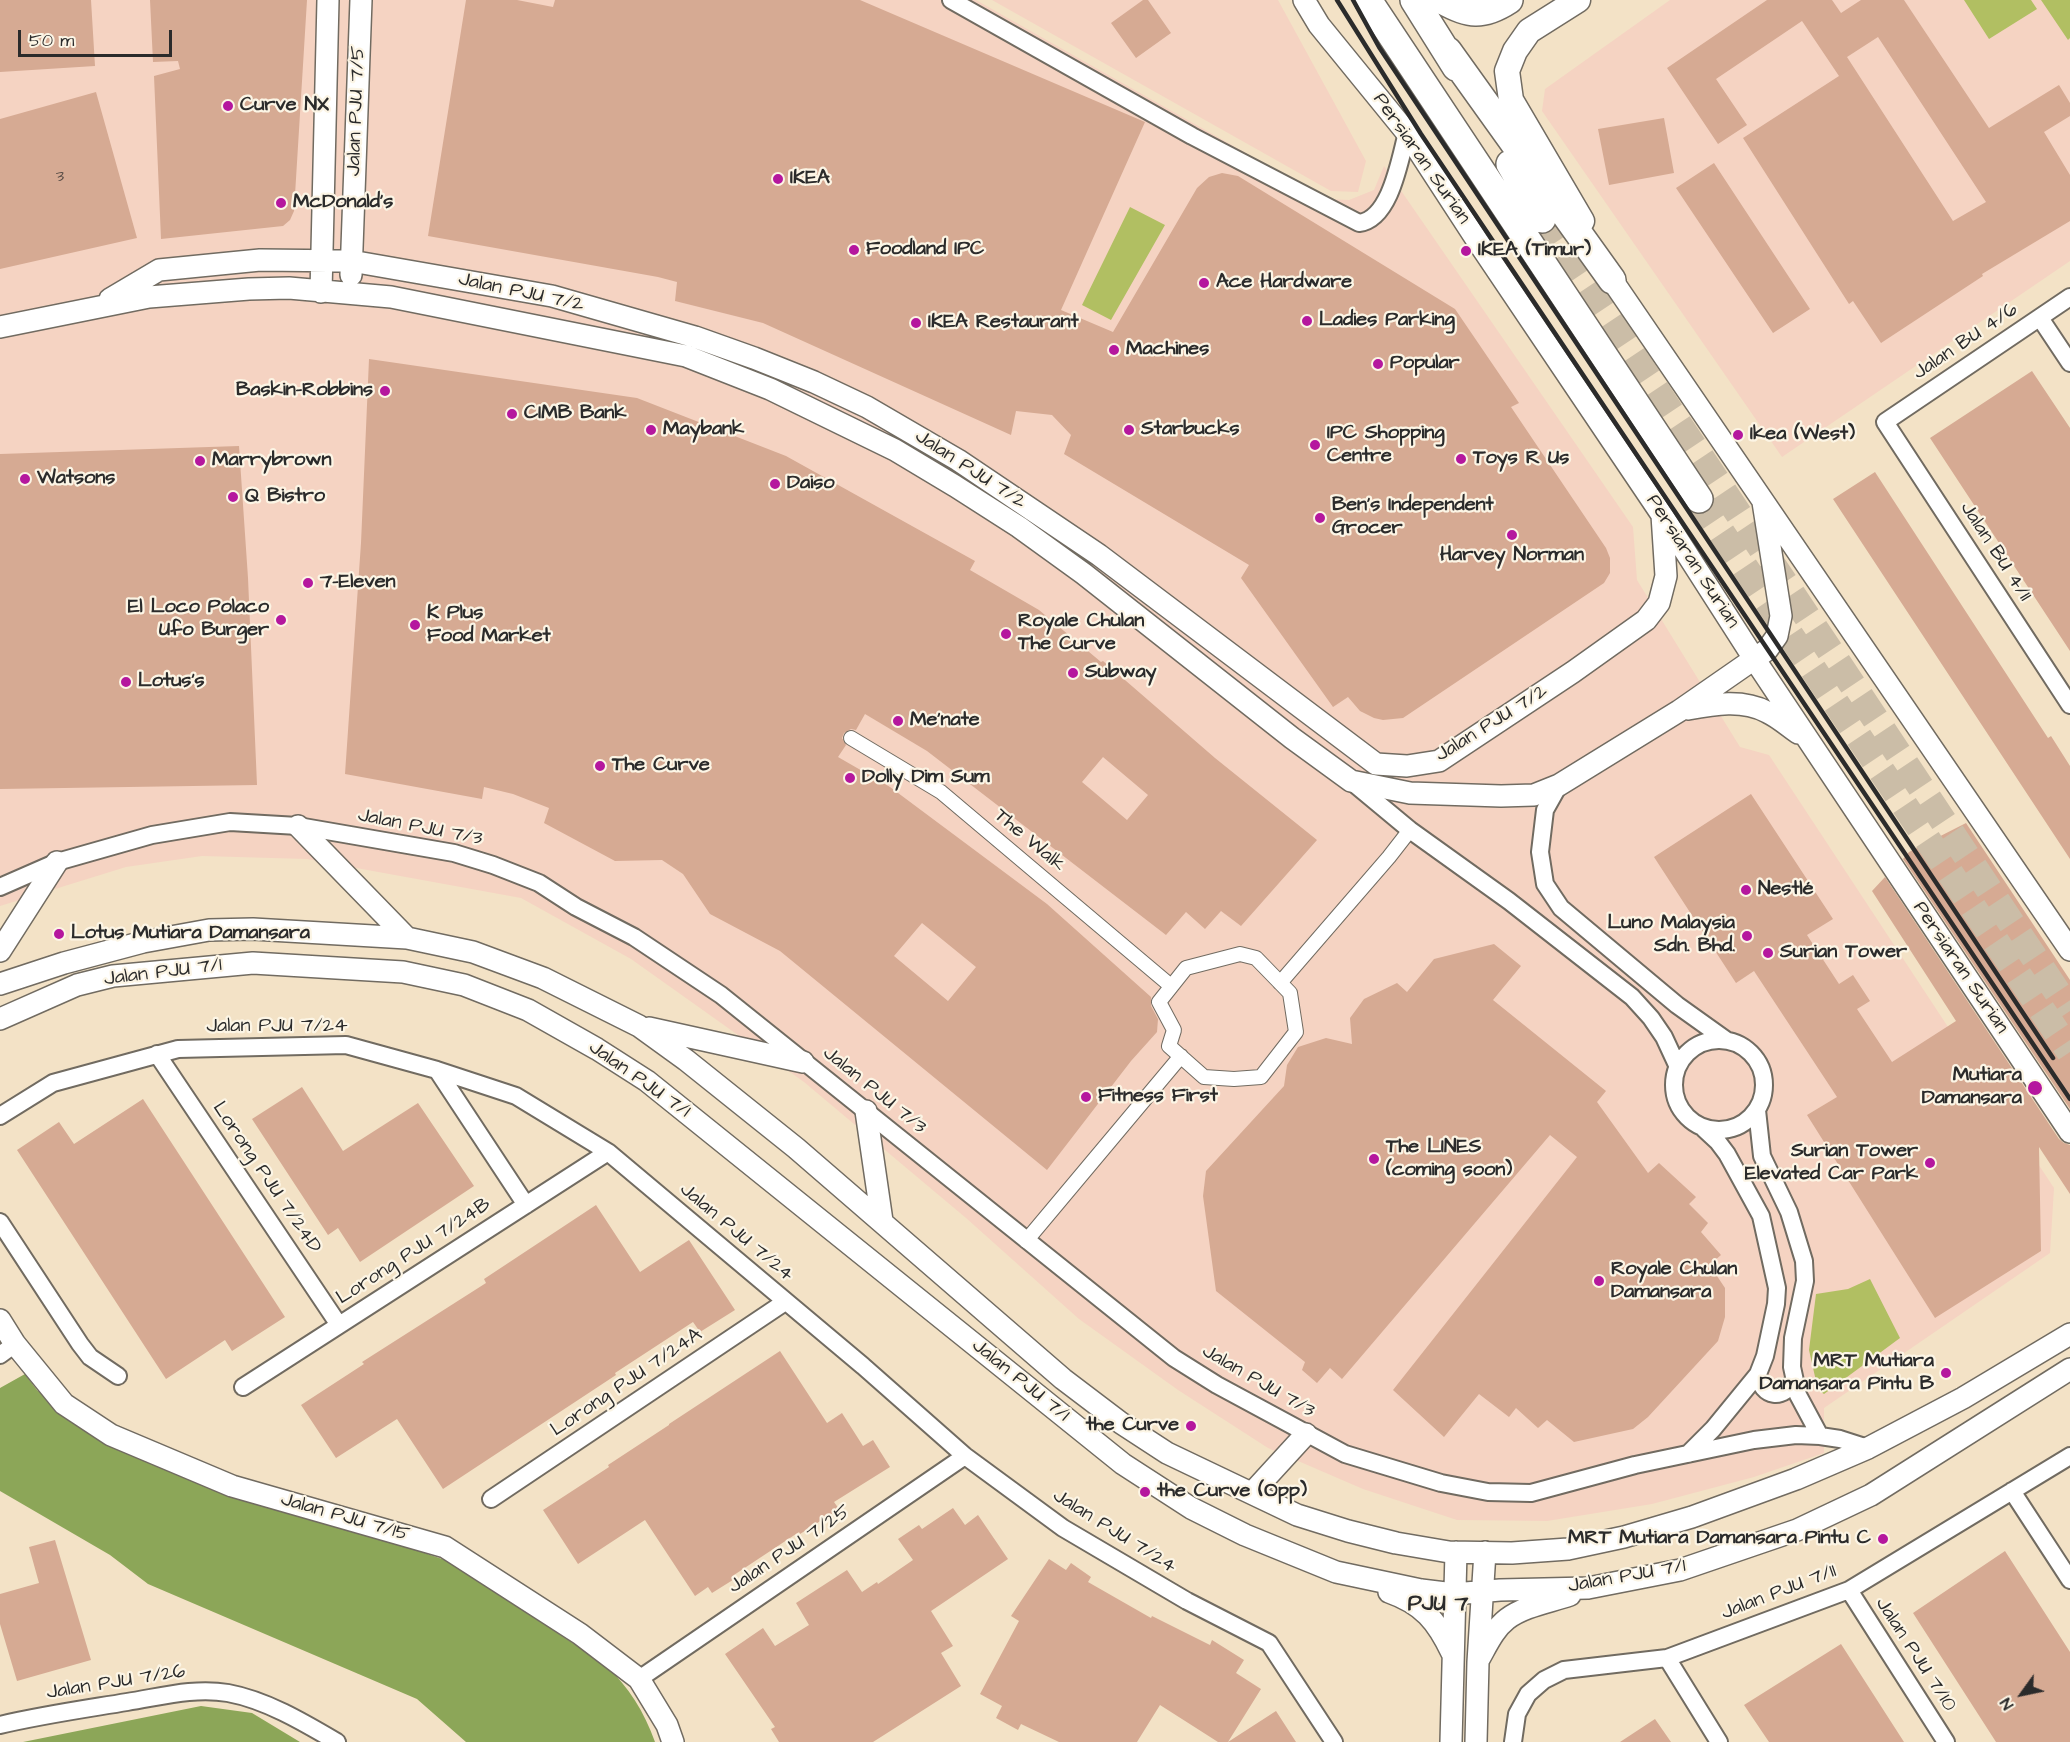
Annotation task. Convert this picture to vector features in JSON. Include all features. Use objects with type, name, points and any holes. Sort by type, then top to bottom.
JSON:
[{"type":"main road","name":"Persiaran Surian","points":[[1368,0],[1699,499]]},
{"type":"main road","points":[[1414,0],[1612,280]]},
{"type":"main road","points":[[1442,0],[1469,12],[1483,13],[1509,0]]},
{"type":"main road","points":[[1578,0],[1529,31],[1515,51],[1507,71],[1510,100],[1577,211],[1612,280]]},
{"type":"main road","points":[[1448,51],[1542,219]]},
{"type":"street","name":"Jalan PJU 7/5","points":[[321,292],[328,0]]},
{"type":"street","name":"Jalan PJU 7/5","points":[[350,293],[362,0]]},
{"type":"street","points":[[951,0],[1192,136],[1359,223],[1372,218],[1390,194],[1407,133]]},
{"type":"street","name":"Persiaran Surian","points":[[1304,0],[1319,25],[1407,133],[2070,1132]]},
{"type":"street","name":"Jalan PJU 7/2","points":[[95,309],[159,270],[260,260],[351,261],[552,296],[695,337],[814,382],[867,407],[958,460],[1099,555],[1376,764],[1407,766],[1439,761],[1574,672],[1646,620],[1659,603],[1666,576],[1662,515]]},
{"type":"street","points":[[1612,280],[2070,950]]},
{"type":"street","name":"Jalan PJU 7/2","points":[[0,327],[149,297],[289,288],[391,297],[686,356],[770,389],[853,429],[895,450],[955,486],[1020,527],[1084,574],[1292,738],[1351,781],[1410,793],[1534,795],[1559,784],[1679,711],[1755,660],[1778,636],[1781,616],[1763,502]]},
{"type":"street","name":"Jalan BU 4/6","points":[[1885,422],[2070,297]]},
{"type":"street","points":[[2040,318],[2070,363]]},
{"type":"street","name":"Jalan BU 4/11","points":[[1885,422],[2070,705]]},
{"type":"street","points":[[1679,711],[1713,704],[1746,705],[1766,711],[1809,741]]},
{"type":"street","name":"The Walk","points":[[851,738],[941,792],[1171,986]]},
{"type":"street","points":[[1351,781],[1410,830],[1562,940],[1632,997],[1664,1037],[1677,1065]]},
{"type":"street","points":[[1559,784],[1545,810],[1540,852],[1545,884],[1561,908],[1677,1005],[1726,1040],[1740,1045],[1752,1055],[1760,1067],[1764,1082],[1763,1096],[1757,1110],[1747,1122],[1734,1129],[1719,1131],[1704,1129]]},
{"type":"street","name":"Jalan PJU 7/3","points":[[0,887],[57,861],[152,835],[230,822],[298,826],[454,853],[539,883],[576,907],[644,944],[720,995],[1174,1358],[1217,1385],[1345,1454],[1441,1483],[1488,1492],[1531,1493],[1635,1465],[1754,1440],[1796,1435],[1820,1436],[1840,1439],[1868,1448]]},
{"type":"street","points":[[298,826],[407,938]]},
{"type":"street","points":[[1280,983],[1389,858],[1410,830]]},
{"type":"street","points":[[0,951],[57,861]]},
{"type":"street","name":"Jalan PJU 7/1","points":[[0,984],[64,963],[143,942],[209,930],[254,929],[407,938],[474,952],[543,978],[639,1026],[686,1060],[778,1133],[1063,1379],[1121,1423],[1167,1453],[1297,1515],[1396,1543],[1456,1552],[1541,1552],[1569,1549],[1624,1537],[1703,1513],[1796,1479],[1868,1448],[1963,1398],[2070,1334]]},
{"type":"street","points":[[1239,954],[1256,958],[1290,993],[1296,1032],[1261,1077],[1234,1079],[1204,1077],[1169,1046],[1174,1030],[1159,1002],[1171,986],[1186,968],[1239,954]]},
{"type":"street","name":"Jalan PJU 7/1","points":[[0,1019],[77,985],[113,976],[253,963],[403,972],[464,986],[528,1010],[597,1049],[647,1081],[1123,1464],[1191,1508],[1245,1535],[1336,1572],[1421,1590],[1454,1594],[1588,1588],[1680,1570],[1797,1530],[1871,1495],[2070,1369]]},
{"type":"street","points":[[639,1026],[803,1062]]},
{"type":"street","points":[[1688,1455],[1713,1429],[1758,1374],[1765,1356],[1776,1304],[1777,1288],[1761,1216],[1727,1154],[1718,1142],[1704,1129],[1690,1121],[1680,1110],[1674,1095],[1673,1080],[1677,1065],[1686,1053],[1697,1045],[1711,1040],[1726,1040]]},
{"type":"street","name":"Jalan PJU 7/24","points":[[0,1116],[53,1083],[177,1049],[346,1045],[437,1070],[516,1096],[608,1152],[863,1366],[965,1456],[1063,1528],[1187,1601],[1269,1643],[1334,1742]]},
{"type":"street","name":"Lorong PJU 7/24D","points":[[157,1054],[339,1325]]},
{"type":"street","points":[[1026,1241],[1181,1056]]},
{"type":"street","points":[[437,1070],[526,1204]]},
{"type":"street","points":[[1757,1110],[1762,1156],[1789,1212],[1805,1268],[1805,1281],[1793,1338],[1792,1357],[1798,1395],[1820,1436]]},
{"type":"street","points":[[866,1111],[882,1221]]},
{"type":"street","name":"Lorong PJU 7/24B","points":[[243,1387],[608,1152]]},
{"type":"street","points":[[0,1222],[80,1344],[90,1357],[118,1376]]},
{"type":"street","name":"Lorong PJU 7/24A","points":[[491,1499],[785,1302]]},
{"type":"street","name":"Jalan PJU 7/15","points":[[0,1320],[8,1349],[64,1404],[111,1434],[232,1486],[445,1547],[580,1634],[639,1679],[667,1725],[673,1742]]},
{"type":"street","points":[[2049,1348],[2070,1328]]},
{"type":"street","points":[[1758,1374],[1763,1389],[1770,1393],[1786,1392],[1794,1379]]},
{"type":"street","points":[[1252,1493],[1306,1434]]},
{"type":"street","name":"Jalan PJU 7/25","points":[[639,1679],[965,1456]]},
{"type":"street","name":"Jalan PJU 7/11","points":[[1513,1742],[1518,1714],[1528,1694],[1544,1680],[1564,1670],[1667,1658],[1849,1590],[2070,1456]]},
{"type":"street","points":[[2012,1491],[2070,1580]]},
{"type":"street","points":[[1451,1742],[1456,1552]]},
{"type":"street","points":[[1476,1742],[1485,1552]]},
{"type":"street","points":[[1336,1572],[1401,1596],[1422,1608],[1442,1630],[1454,1656]]},
{"type":"street","points":[[1478,1662],[1495,1632],[1507,1619],[1522,1611],[1588,1588]]},
{"type":"street","name":"Jalan PJU 7/10","points":[[1849,1590],[1946,1742]]},
{"type":"street","points":[[1667,1658],[1719,1742]]},
{"type":"street","name":"Jalan PJU 7/26","points":[[0,1725],[35,1717],[190,1692],[227,1693],[259,1702],[314,1728],[337,1742]]},
{"type":"shaded area","points":[[0,0],[976,0],[1327,199],[1349,200],[1374,190],[1384,166],[1633,527],[1637,580],[1740,747],[1769,755],[2054,1188],[2050,1253],[1824,1408],[1824,1453],[1754,1477],[1652,1504],[1547,1521],[1457,1520],[1363,1489],[1268,1448],[1178,1390],[1079,1319],[966,1218],[804,1082],[631,959],[521,898],[307,859],[202,856],[126,867],[0,906]]},
{"type":"shaded area","points":[[992,0],[1278,0],[1366,161],[1358,192],[1331,191]]},
{"type":"shaded area","points":[[1670,0],[2070,0],[2070,261],[1782,457],[1542,111],[1545,89]]},
{"type":"green space","points":[[1964,0],[2031,0],[2037,9],[1989,39]]},
{"type":"green space","points":[[2041,0],[2070,0],[2070,38],[2068,40]]},
{"type":"green space","points":[[1130,207],[1165,225],[1111,320],[1082,305]]},
{"type":"green space","points":[[1870,1279],[1900,1338],[1824,1394],[1818,1390],[1809,1350],[1816,1294],[1848,1289]]},
{"type":"green space","points":[[25,1374],[37,1390],[91,1435],[185,1471],[448,1561],[606,1665],[635,1700],[655,1742],[466,1742],[417,1699],[148,1584],[110,1555],[0,1491],[0,1388]]},
{"type":"green space","points":[[201,1706],[252,1713],[300,1742],[23,1742]]},
{"type":"building","points":[[0,0],[91,0],[95,66],[0,72]]},
{"type":"building","name":"Curve NX","points":[[150,0],[307,0],[294,211],[290,220],[283,226],[161,239],[154,76],[180,69],[178,61],[153,62]]},
{"type":"building","points":[[466,0],[517,0],[553,7],[555,0],[860,0],[1145,122],[1061,310],[1113,332],[1197,188],[1209,177],[1222,173],[1238,176],[1455,309],[1519,403],[1511,407],[1606,548],[1610,558],[1610,573],[1604,583],[1403,718],[1383,720],[1374,718],[1360,711],[1348,697],[1333,707],[1241,578],[1249,565],[1064,454],[1071,435],[1052,415],[1016,411],[1011,435],[763,323],[675,301],[677,282],[428,236]]},
{"type":"building","points":[[1143,0],[1148,0],[1171,33],[1136,58],[1111,23]]},
{"type":"building","points":[[1767,0],[1832,0],[1841,13],[1861,0],[1904,0],[1989,128],[2059,85],[2070,103],[2070,116],[2044,132],[2070,175],[2070,221],[1982,274],[1983,276],[1881,343],[1853,301],[1849,304],[1743,138],[1839,76],[1802,21],[1716,79],[1747,125],[1718,144],[1667,68]],"holes":[[[1878,37],[1986,202],[1953,221],[1847,57]]]},
{"type":"building","points":[[96,92],[137,238],[0,269],[0,119]]},
{"type":"building","points":[[1664,118],[1674,173],[1609,185],[1598,129]]},
{"type":"building","points":[[1714,163],[1810,309],[1773,333],[1676,188]]},
{"type":"building","name":"The Curve","points":[[369,359],[637,398],[786,456],[975,561],[970,570],[1039,610],[1101,662],[1103,661],[1215,758],[1317,840],[1241,926],[1221,911],[1205,929],[1186,912],[1166,935],[927,751],[865,714],[856,730],[851,729],[844,733],[842,738],[846,745],[838,757],[890,787],[1047,904],[1151,997],[1151,1006],[1158,1019],[1157,1032],[1131,1061],[1047,1170],[780,951],[710,914],[683,874],[662,860],[615,861],[544,823],[549,808],[513,794],[484,787],[482,799],[345,774],[361,543]],"holes":[[[1103,757],[1148,795],[1127,820],[1082,782]],[[922,923],[976,967],[948,1001],[894,956]]]},
{"type":"building","points":[[2032,371],[2070,428],[2070,651],[1930,438]]},
{"type":"building","name":"Lotus's","points":[[239,446],[248,578],[257,785],[0,789],[0,454]]},
{"type":"building","points":[[1875,472],[2048,738],[2051,736],[2070,766],[2070,859],[1833,499]]},
{"type":"building","points":[[1751,794],[1833,919],[1807,935],[1839,984],[1853,975],[1870,1001],[1857,1009],[1892,1062],[1956,1021],[1872,891],[1885,877],[2059,1139],[2070,1145],[2070,1194],[2039,1147],[2041,1251],[1935,1318],[1807,1115],[1837,1097],[1754,971],[1736,983],[1654,857]]},
{"type":"building","points":[[1966,823],[2070,980],[2070,1109],[1903,859],[1909,852]]},
{"type":"building","name":"The LINES (coming soon)","points":[[1494,944],[1521,966],[1493,1000],[1606,1091],[1597,1102],[1648,1173],[1659,1163],[1696,1197],[1689,1204],[1708,1223],[1701,1232],[1721,1255],[1714,1261],[1715,1273],[1725,1288],[1725,1317],[1718,1341],[1648,1417],[1633,1429],[1574,1442],[1547,1420],[1538,1428],[1516,1408],[1509,1417],[1479,1394],[1444,1437],[1393,1390],[1577,1157],[1550,1135],[1342,1379],[1330,1368],[1317,1383],[1302,1370],[1305,1362],[1216,1291],[1203,1196],[1206,1171],[1284,1086],[1287,1065],[1298,1047],[1326,1038],[1352,1044],[1350,1018],[1364,999],[1397,983],[1407,992],[1434,959]]},
{"type":"building","points":[[302,1087],[343,1151],[418,1103],[474,1186],[360,1262],[338,1228],[328,1235],[252,1119]]},
{"type":"building","points":[[143,1099],[285,1317],[232,1351],[225,1340],[166,1379],[17,1150],[59,1122],[74,1144]]},
{"type":"building","points":[[596,1205],[640,1272],[689,1240],[735,1310],[700,1332],[693,1322],[443,1489],[397,1419],[336,1458],[301,1405],[364,1364],[362,1362],[486,1283],[484,1279]]},
{"type":"building","points":[[780,1351],[827,1423],[842,1413],[863,1446],[873,1440],[890,1467],[834,1502],[839,1509],[800,1534],[799,1532],[734,1575],[736,1578],[712,1593],[708,1587],[695,1596],[645,1520],[578,1564],[543,1510]]},
{"type":"building","points":[[953,1508],[965,1525],[978,1515],[1008,1559],[931,1611],[953,1646],[941,1653],[961,1686],[873,1742],[779,1742],[771,1729],[775,1727],[725,1654],[763,1628],[775,1646],[809,1625],[796,1603],[847,1570],[862,1592],[877,1582],[878,1584],[913,1560],[898,1539],[919,1525],[922,1529]]},
{"type":"building","points":[[55,1540],[91,1660],[17,1681],[0,1624],[0,1594],[39,1583],[29,1547]]},
{"type":"building","points":[[2005,1551],[2070,1652],[2070,1742],[1996,1742],[1913,1613]]},
{"type":"building","points":[[1049,1559],[1066,1570],[1071,1563],[1091,1577],[1088,1582],[1151,1618],[1152,1616],[1210,1645],[1212,1640],[1244,1660],[1236,1673],[1261,1689],[1228,1742],[1218,1742],[1160,1705],[1137,1742],[1059,1742],[1021,1724],[1018,1730],[996,1718],[1002,1706],[980,1694],[1019,1621],[1011,1616]]},
{"type":"building","points":[[1841,1644],[1904,1742],[1769,1742],[1744,1705]]},
{"type":"building","points":[[1276,1711],[1296,1742],[1228,1742]]},
{"type":"building","points":[[1655,1719],[1671,1742],[1620,1742]]},
{"type":"tunnel","points":[[1542,219],[2070,1011]]},
{"type":"tunnel","points":[[1699,499],[2070,1052]]},
{"type":"railway","points":[[1337,0],[1421,134],[2070,1099]]},
{"type":"railway","points":[[1353,0],[1379,47],[2053,1058]]},
{"type":"place","name":"Curve NX","points":[[228,106]]},
{"type":"place","name":"IKEA","points":[[778,179]]},
{"type":"place","name":"McDonald's","points":[[281,203]]},
{"type":"place","name":"Foodland IPC","points":[[854,250]]},
{"type":"place","name":"IKEA (Timur)","points":[[1466,251]]},
{"type":"place","name":"Ace Hardware","points":[[1204,283]]},
{"type":"place","name":"Ladies Parking","points":[[1307,321]]},
{"type":"place","name":"IKEA Restaurant","points":[[916,323]]},
{"type":"place","name":"Machines","points":[[1114,350]]},
{"type":"place","name":"Popular","points":[[1378,364]]},
{"type":"place","name":"Baskin-Robbins","points":[[385,391]]},
{"type":"place","name":"CIMB Bank","points":[[512,414]]},
{"type":"place","name":"Maybank","points":[[651,430]]},
{"type":"place","name":"Starbucks","points":[[1129,430]]},
{"type":"place","name":"Ikea (West)","points":[[1738,435]]},
{"type":"place","name":"IPC Shopping Centre","points":[[1315,445]]},
{"type":"place","name":"Toys R Us","points":[[1461,459]]},
{"type":"place","name":"Marrybrown","points":[[200,461]]},
{"type":"place","name":"Watsons","points":[[25,479]]},
{"type":"place","name":"Daiso","points":[[775,484]]},
{"type":"place","name":"Q Bistro","points":[[233,497]]},
{"type":"place","name":"Ben's Independent Grocer","points":[[1320,518]]},
{"type":"place","name":"Harvey Norman","points":[[1512,535]]},
{"type":"place","name":"7-Eleven","points":[[308,583]]},
{"type":"place","name":"El Loco Polaco Ufo Burger","points":[[281,620]]},
{"type":"place","name":"K Plus Food Market","points":[[415,625]]},
{"type":"place","name":"Royale Chulan The Curve","points":[[1006,634]]},
{"type":"place","name":"Subway","points":[[1073,673]]},
{"type":"place","name":"Lotus's","points":[[126,682]]},
{"type":"place","name":"Me’nate","points":[[898,721]]},
{"type":"place","name":"The Curve","points":[[600,766]]},
{"type":"place","name":"Dolly Dim Sum","points":[[850,778]]},
{"type":"place","name":"Nestlé","points":[[1746,890]]},
{"type":"place","name":"Lotus Mutiara Damansara","points":[[59,934]]},
{"type":"place","name":"Luno Malaysia Sdn. Bhd.","points":[[1747,936]]},
{"type":"place","name":"Surian Tower","points":[[1768,953]]},
{"type":"place","name":"Mutiara Damansara","points":[[2035,1088]]},
{"type":"place","name":"Fitness First","points":[[1086,1097]]},
{"type":"place","name":"The LINES (coming soon)","points":[[1374,1159]]},
{"type":"place","name":"Surian Tower Elevated Car Park","points":[[1930,1163]]},
{"type":"place","name":"Royale Chulan Damansara","points":[[1599,1281]]},
{"type":"place","name":"MRT Mutiara Damansara Pintu B","points":[[1946,1373]]},
{"type":"place","name":"the Curve","points":[[1191,1426]]},
{"type":"place","name":"the Curve (Opp)","points":[[1145,1492]]},
{"type":"place","name":"MRT Mutiara Damansara Pintu C","points":[[1883,1539]]},
{"type":"district","name":"PJU 7","points":[[1438,1605]]}]
